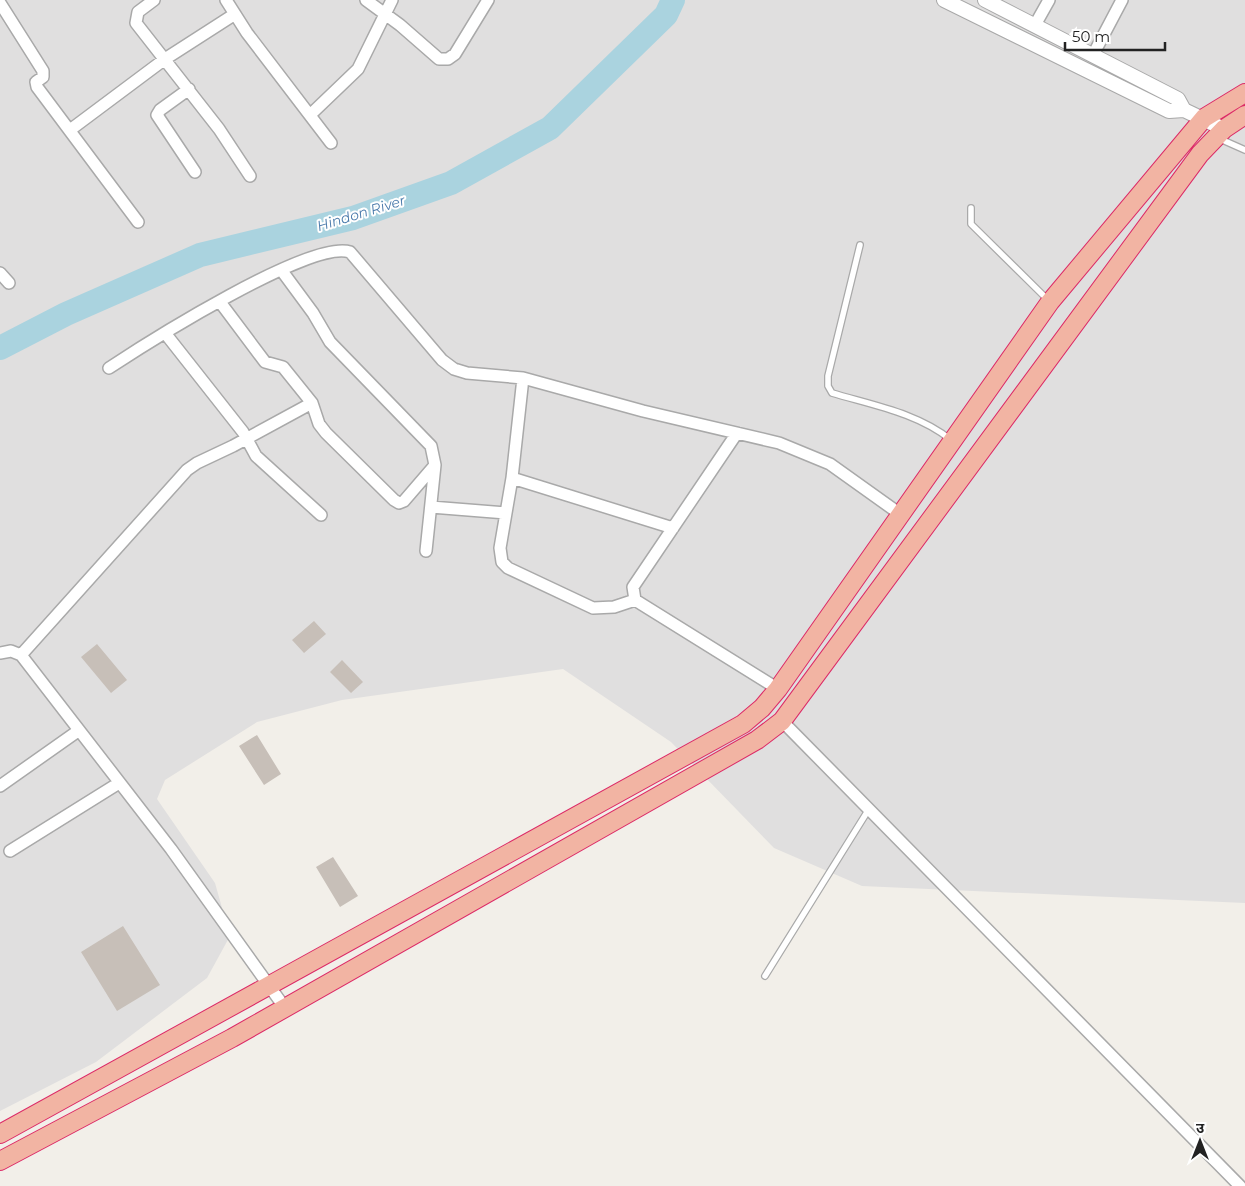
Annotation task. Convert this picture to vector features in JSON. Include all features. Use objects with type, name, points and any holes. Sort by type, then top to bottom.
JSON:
[{"type":"highway","points":[[0,1134],[270,987],[743,724],[762,708],[778,689],[951,440],[1050,302],[1204,118],[1245,93]]},
{"type":"highway","points":[[0,1161],[285,1008],[757,740],[782,721],[1200,154],[1220,133],[1245,115]]},
{"type":"street","points":[[154,0],[138,12],[136,23],[219,129],[250,176]]},
{"type":"street","points":[[226,0],[247,33],[331,143]]},
{"type":"street","points":[[366,0],[439,58],[448,60],[455,54],[488,0]]},
{"type":"street","points":[[310,115],[358,70],[392,0]]},
{"type":"street","points":[[944,0],[1169,111],[1184,110],[1204,118],[1220,133]]},
{"type":"street","points":[[985,0],[1178,99],[1184,110]]},
{"type":"street","points":[[1035,25],[1049,0]]},
{"type":"street","points":[[1093,55],[1122,0]]},
{"type":"street","points":[[0,3],[43,71],[43,77],[35,84],[138,222]]},
{"type":"street","points":[[70,130],[165,60],[235,14]]},
{"type":"street","points":[[189,89],[160,110],[158,115],[195,172]]},
{"type":"street","points":[[109,368],[165,333],[282,270],[342,249],[350,252],[442,360],[454,369],[467,373],[524,378],[643,411],[779,443],[808,454],[850,476],[900,514]]},
{"type":"street","points":[[282,270],[330,342],[431,446],[435,465],[426,551]]},
{"type":"street","points":[[0,273],[9,283]]},
{"type":"street","points":[[220,302],[265,362],[283,367],[312,403],[319,424],[326,433],[399,503],[404,501],[435,465]]},
{"type":"street","points":[[165,333],[247,439],[256,456],[321,514]]},
{"type":"street","points":[[524,378],[512,478],[500,555],[502,562],[508,568],[593,608],[614,607],[635,600]]},
{"type":"street","points":[[21,655],[174,482],[197,463],[247,439],[312,403]]},
{"type":"street","points":[[737,433],[633,587],[635,600],[778,689]]},
{"type":"street","points":[[512,478],[673,528]]},
{"type":"street","points":[[431,507],[506,513]]},
{"type":"street","points":[[0,653],[11,651],[21,655],[171,849],[285,1008]]},
{"type":"street","points":[[782,721],[1240,1186]]},
{"type":"street","points":[[0,786],[78,731]]},
{"type":"street","points":[[10,851],[119,783]]},
{"type":"lane","points":[[1220,133],[1245,150]]},
{"type":"lane","points":[[971,208],[971,224],[1050,302]]},
{"type":"lane","points":[[860,245],[828,376],[828,386],[832,393],[923,422],[938,429],[951,440]]},
{"type":"lane","points":[[765,976],[869,809]]},
{"type":"shaded area","points":[[0,0],[1245,0],[1245,903],[862,886],[774,848],[671,742],[563,669],[342,700],[257,722],[165,780],[157,799],[215,883],[230,936],[207,978],[96,1062],[0,1111]]},
{"type":"building","points":[[314,621],[326,634],[304,653],[292,640]]},
{"type":"building","points":[[97,644],[127,680],[111,693],[81,657]]},
{"type":"building","points":[[342,660],[363,682],[351,693],[330,672]]},
{"type":"building","points":[[257,735],[281,774],[264,785],[239,746]]},
{"type":"building","points":[[333,857],[358,896],[340,907],[316,867]]},
{"type":"building","points":[[123,926],[160,985],[117,1011],[81,952]]},
{"type":"waterway","name":"Hindon River","points":[[0,348],[66,314],[200,255],[353,218],[451,183],[550,128],[666,15],[673,0]]}]
